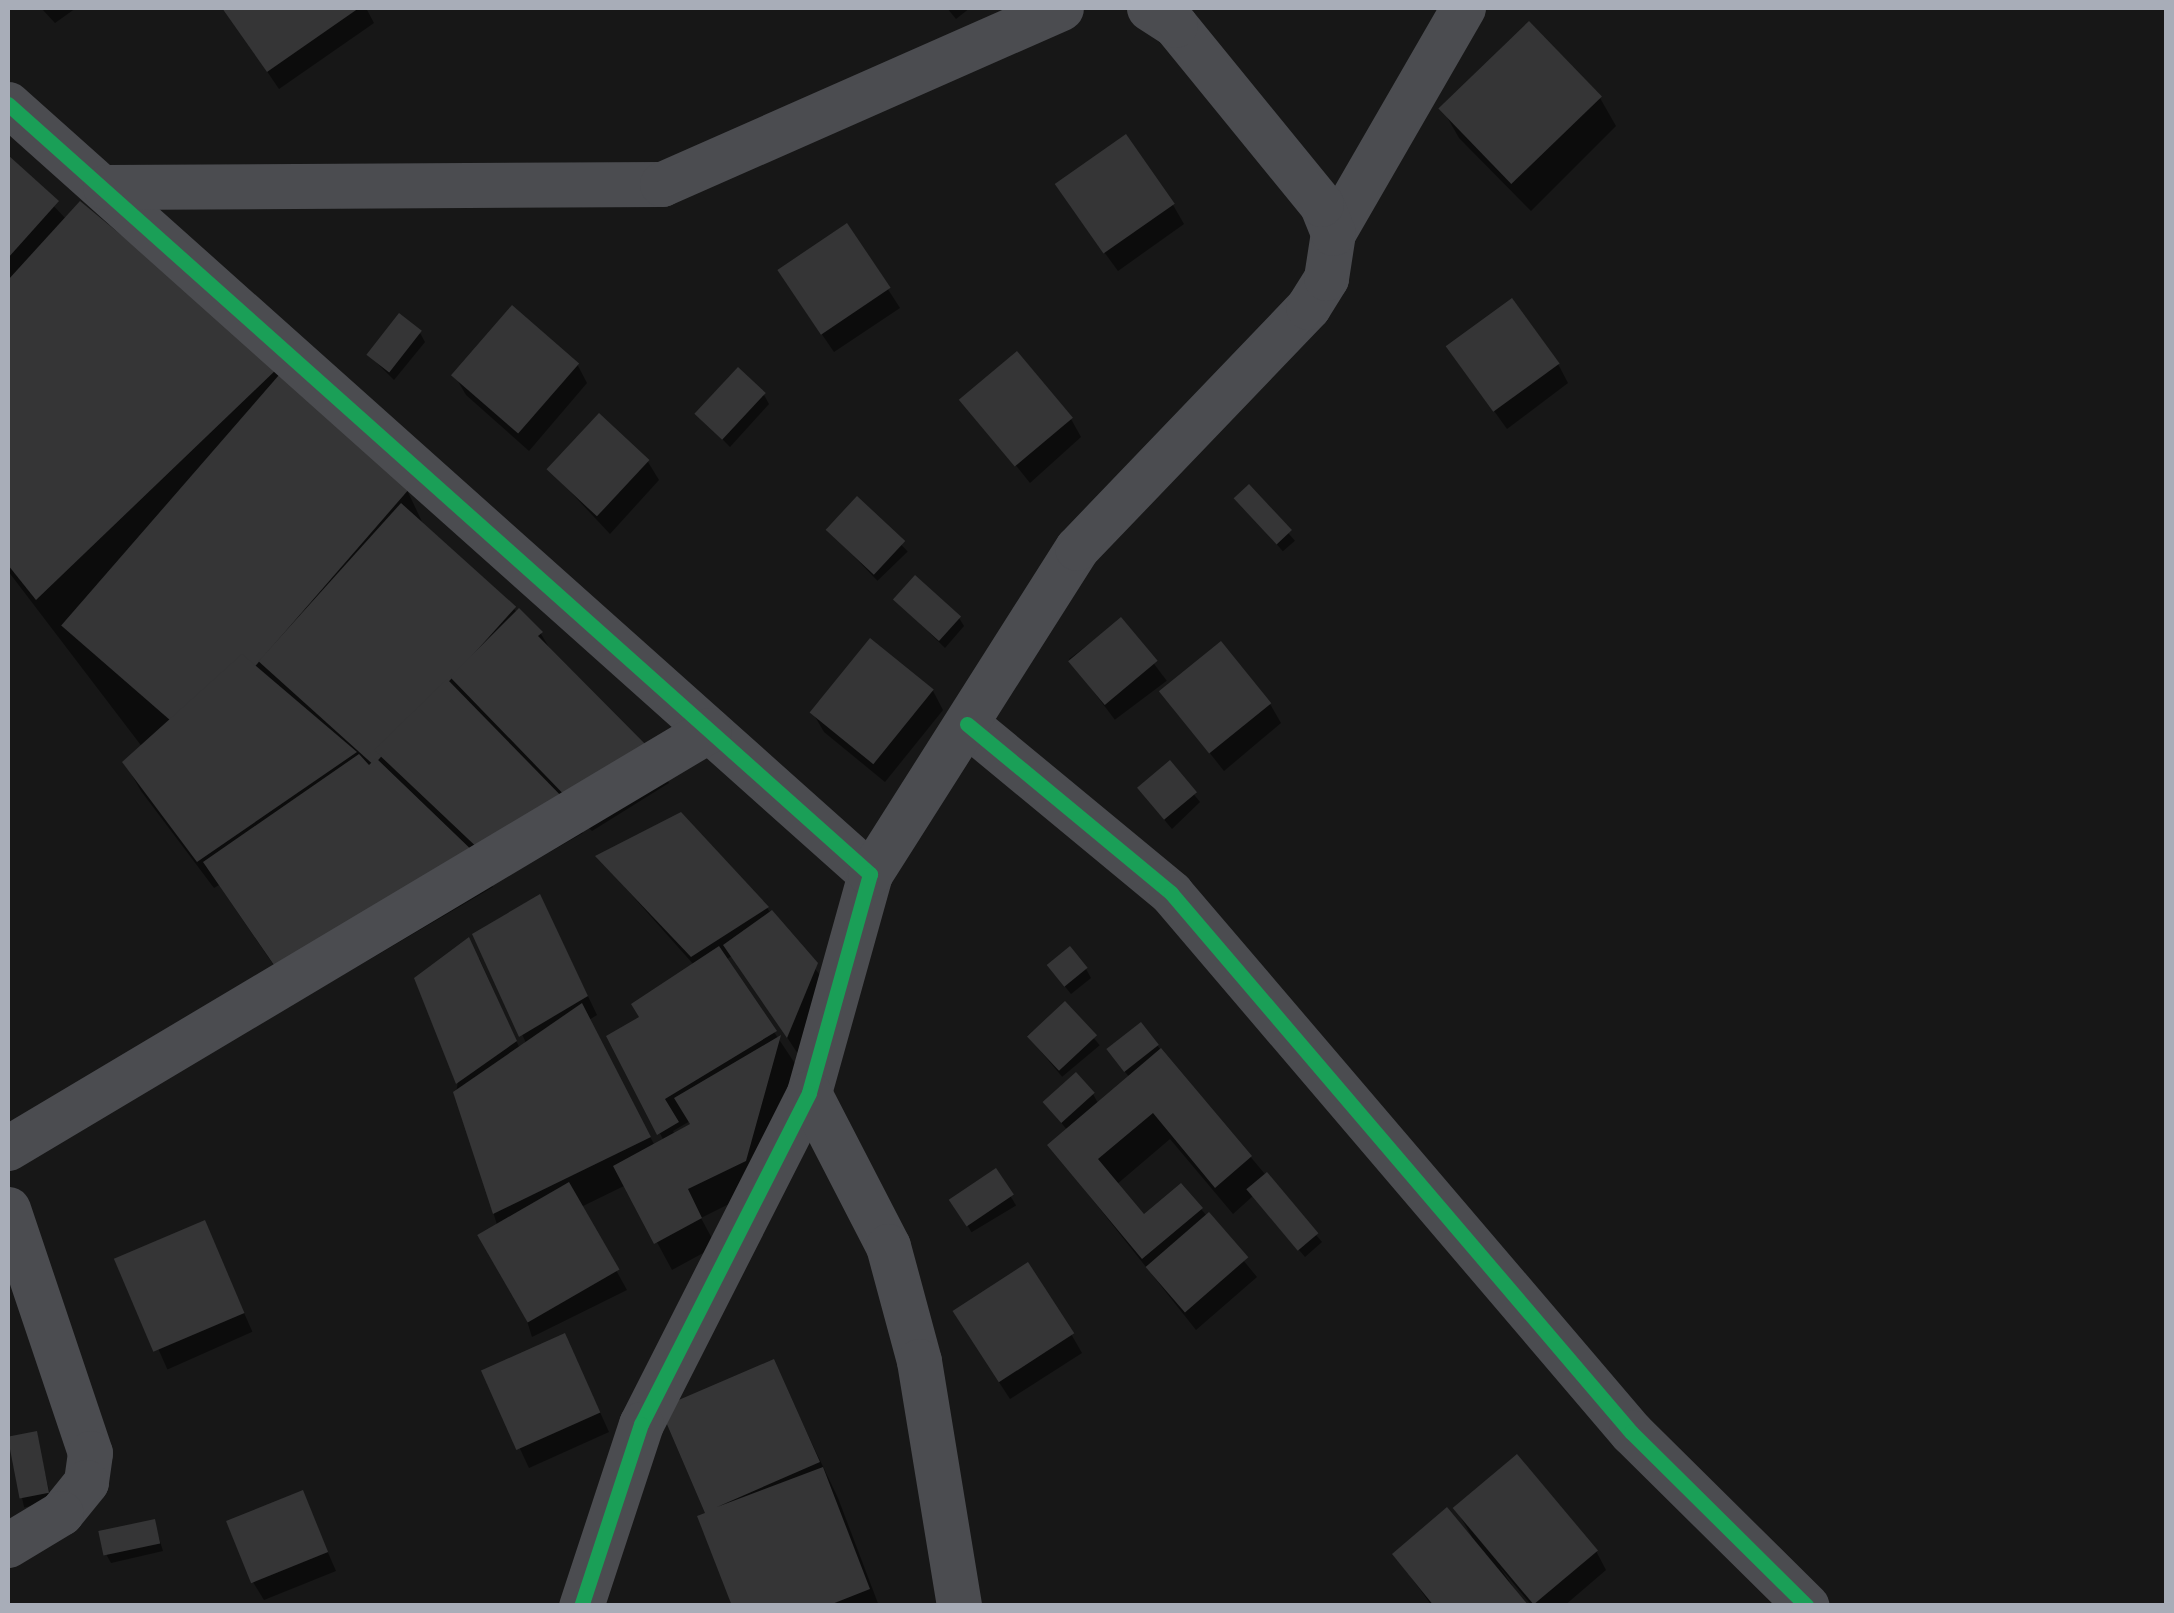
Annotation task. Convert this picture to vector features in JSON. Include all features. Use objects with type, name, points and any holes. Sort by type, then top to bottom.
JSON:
[{"type":"street","points":[[106,188],[662,184],[1061,8]]},
{"type":"street","points":[[1150,8],[1175,25],[1321,204],[1333,234]]},
{"type":"street","points":[[581,1606],[641,1424],[809,1093],[870,874],[1077,548],[1308,307],[1326,278],[1333,234],[1463,8]]},
{"type":"street","points":[[8,104],[870,874]]},
{"type":"street","points":[[967,724],[1171,893],[1632,1432],[1807,1606]]},
{"type":"street","points":[[8,1148],[710,730]]},
{"type":"street","points":[[809,1093],[888,1246],[919,1361],[959,1606]]},
{"type":"street","points":[[8,1208],[90,1453],[86,1482],[61,1513],[8,1545]]},
{"type":"building","points":[[222,8],[359,8],[267,72]]},
{"type":"building","points":[[1529,21],[1602,97],[1511,184],[1438,109]]},
{"type":"building","points":[[1126,134],[1175,204],[1103,254],[1055,184]]},
{"type":"building","points":[[8,155],[59,201],[8,258]]},
{"type":"building","points":[[80,201],[280,366],[36,600],[8,565],[8,280]]},
{"type":"building","points":[[847,223],[891,288],[821,335],[777,270]]},
{"type":"building","points":[[1512,298],[1560,364],[1493,412],[1446,346]]},
{"type":"building","points":[[512,305],[579,363],[518,434],[451,375]]},
{"type":"building","points":[[399,313],[422,331],[389,373],[366,355]]},
{"type":"building","points":[[1017,351],[1073,418],[1015,466],[959,400]]},
{"type":"building","points":[[738,367],[766,393],[722,440],[694,414]]},
{"type":"building","points":[[279,375],[410,488],[192,739],[61,626]]},
{"type":"building","points":[[599,413],[649,460],[597,516],[546,469]]},
{"type":"building","points":[[1249,484],[1292,530],[1277,544],[1234,498]]},
{"type":"building","points":[[857,496],[905,541],[874,575],[826,530]]},
{"type":"building","points":[[401,503],[516,607],[374,765],[258,661]]},
{"type":"building","points":[[915,575],[961,616],[939,641],[893,600]]},
{"type":"building","points":[[519,608],[543,632],[538,636],[655,754],[574,805],[450,677]]},
{"type":"building","points":[[1121,617],[1158,661],[1105,705],[1068,661]]},
{"type":"building","points":[[870,638],[934,690],[873,764],[810,713]]},
{"type":"building","points":[[1221,641],[1271,703],[1209,754],[1159,691]]},
{"type":"building","points":[[242,654],[357,752],[197,862],[122,762]]},
{"type":"building","points":[[447,679],[570,805],[484,854],[374,750]]},
{"type":"building","points":[[359,754],[369,765],[376,758],[480,858],[274,965],[203,862]]},
{"type":"building","points":[[1170,760],[1197,792],[1164,820],[1137,788]]},
{"type":"building","points":[[681,812],[769,907],[691,957],[595,856]]},
{"type":"building","points":[[540,894],[588,996],[519,1037],[472,934]]},
{"type":"building","points":[[772,910],[818,963],[787,1038],[723,945]]},
{"type":"building","points":[[469,937],[517,1041],[456,1084],[414,978]]},
{"type":"building","points":[[719,946],[777,1031],[665,1099],[679,1122],[657,1135],[606,1036],[639,1017],[631,1004]]},
{"type":"building","points":[[1070,946],[1088,968],[1064,987],[1047,965]]},
{"type":"building","points":[[1065,1001],[1097,1035],[1059,1071],[1027,1036]]},
{"type":"building","points":[[582,1003],[651,1137],[493,1214],[453,1092]]},
{"type":"building","points":[[1141,1022],[1159,1045],[1124,1072],[1106,1049]]},
{"type":"building","points":[[781,1035],[746,1161],[688,1189],[702,1218],[654,1244],[613,1166],[690,1124],[674,1098]]},
{"type":"building","points":[[1161,1048],[1252,1156],[1215,1188],[1153,1113],[1098,1159],[1144,1214],[1181,1183],[1203,1208],[1142,1259],[1047,1145]]},
{"type":"building","points":[[1076,1072],[1095,1093],[1061,1123],[1043,1102]]},
{"type":"building","points":[[996,1168],[1014,1195],[967,1226],[949,1200]]},
{"type":"building","points":[[1267,1172],[1318,1233],[1298,1251],[1246,1189]]},
{"type":"building","points":[[569,1182],[620,1269],[528,1322],[477,1235]]},
{"type":"building","points":[[1209,1212],[1248,1257],[1185,1312],[1146,1267]]},
{"type":"building","points":[[205,1220],[244,1313],[153,1352],[114,1259]]},
{"type":"building","points":[[1028,1262],[1074,1333],[999,1382],[953,1311]]},
{"type":"building","points":[[565,1333],[600,1412],[516,1450],[481,1370]]},
{"type":"building","points":[[774,1359],[820,1462],[717,1507],[823,1467],[870,1589],[827,1606],[732,1606],[697,1516],[705,1513],[660,1408]]},
{"type":"building","points":[[37,1431],[49,1493],[20,1499],[8,1437]]},
{"type":"building","points":[[1517,1454],[1598,1551],[1534,1605],[1453,1508]]},
{"type":"building","points":[[303,1490],[328,1552],[251,1583],[226,1521]]},
{"type":"building","points":[[1447,1507],[1529,1606],[1434,1606],[1392,1554]]},
{"type":"building","points":[[155,1519],[160,1543],[103,1556],[98,1531]]},
{"type":"cycle path","points":[[8,104],[870,874],[809,1093],[641,1424],[581,1606]]},
{"type":"cycle path","points":[[967,724],[1171,893],[1631,1432],[1807,1606]]}]
